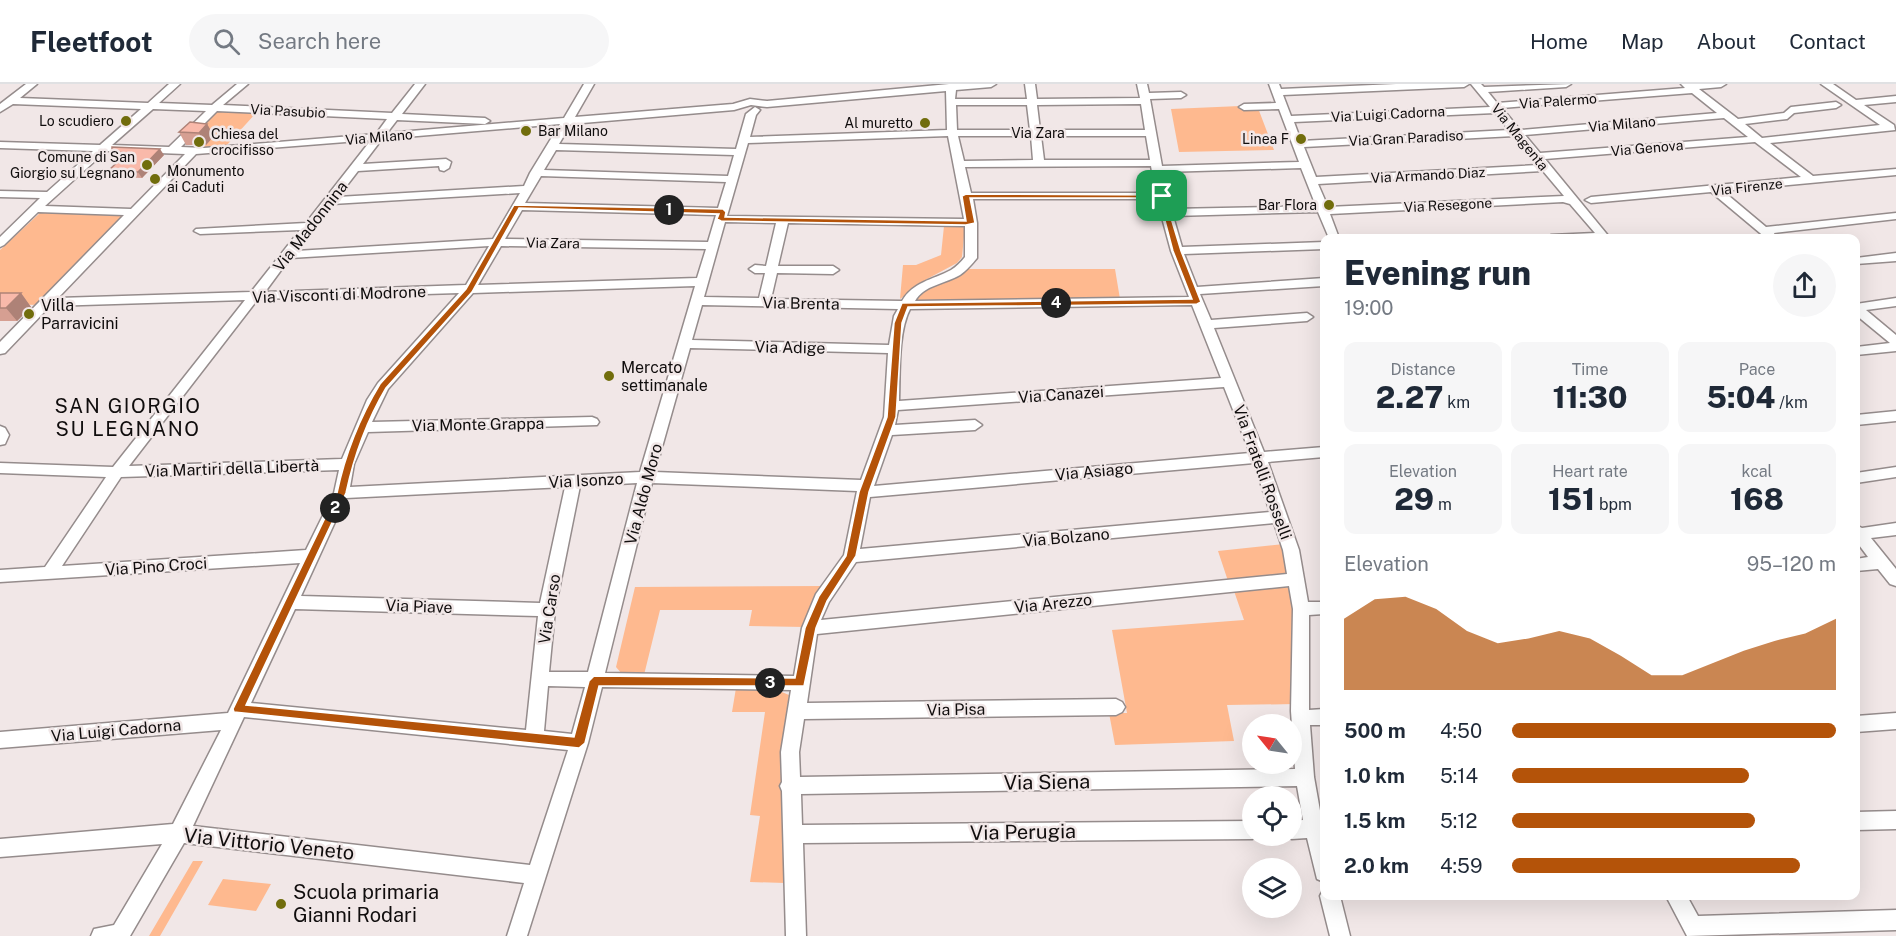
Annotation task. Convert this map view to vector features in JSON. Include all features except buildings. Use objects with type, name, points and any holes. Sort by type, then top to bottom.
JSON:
[{"type":"street","points":[[0,110],[32,84]]},
{"type":"street","points":[[0,243],[50,195],[175,84]]},
{"type":"street","points":[[172,150],[214,108],[243,84]]},
{"type":"street","name":"Via Madonnina","points":[[49,573],[117,472],[286,255],[357,168],[420,84]]},
{"type":"street","points":[[583,84],[589,84]]},
{"type":"street","points":[[114,935],[180,833],[341,493],[347,464],[383,386],[469,290],[550,147],[589,84]]},
{"type":"street","points":[[566,122],[751,108],[873,91],[991,84]]},
{"type":"street","points":[[1030,84],[1039,164]]},
{"type":"street","name":"Via Fratelli Rosselli","points":[[1142,84],[1162,196],[1177,251],[1259,457],[1291,550],[1301,609],[1300,714]]},
{"type":"street","points":[[1332,234],[1276,88],[1464,84]]},
{"type":"street","points":[[1479,87],[1566,84]]},
{"type":"street","name":"Via Palermo","points":[[1494,108],[1721,84]]},
{"type":"street","points":[[1826,84],[1892,126]]},
{"type":"street","points":[[796,936],[789,786],[790,752],[810,628],[822,599],[850,556],[865,489],[887,430],[892,406],[898,323],[905,305],[913,293],[957,272],[971,258],[971,223],[952,133],[950,102],[953,86]]},
{"type":"street","name":"Via Magenta","points":[[1479,87],[1563,190],[1585,204],[1602,234]]},
{"type":"street","points":[[1690,87],[1811,180]]},
{"type":"street","points":[[950,102],[1032,102],[1145,98],[1181,94]]},
{"type":"street","points":[[1854,103],[1896,99]]},
{"type":"street","name":"Via Pasubio","points":[[10,101],[538,123],[566,122]]},
{"type":"street","name":"Via Milano","points":[[1517,133],[1787,116],[1791,110],[1836,105]]},
{"type":"street","points":[[1244,107],[1283,106]]},
{"type":"street","name":"Via Aldo Moro","points":[[517,936],[579,743],[646,477],[733,179],[751,108]]},
{"type":"street","name":"Via Luigi Cadorna","points":[[1287,119],[1494,108]]},
{"type":"street","name":"Via Milano","points":[[0,145],[193,151],[566,122]]},
{"type":"street","name":"Via Genova","points":[[1536,157],[1760,140],[1892,126]]},
{"type":"street","name":"Via Zara","points":[[742,146],[952,133],[1152,133]]},
{"type":"street","name":"Via Gran Paradiso","points":[[1296,144],[1517,133]]},
{"type":"street","points":[[550,147],[742,146]]},
{"type":"street","points":[[0,350],[193,151]]},
{"type":"street","name":"Via Madonnina","points":[[357,168],[446,162],[444,168]]},
{"type":"street","points":[[958,164],[1305,165]]},
{"type":"street","name":"Via Armando Diaz","points":[[1310,181],[1545,168]]},
{"type":"street","name":"Via Firenze","points":[[1585,204],[1896,172]]},
{"type":"street","points":[[535,173],[733,179]]},
{"type":"street","points":[[330,201],[526,189]]},
{"type":"street","points":[[1715,190],[1767,234]]},
{"type":"street","points":[[0,194],[50,195]]},
{"type":"street","points":[[966,196],[1162,196]]},
{"type":"street","name":"Via Resegone","points":[[1167,213],[1322,210],[1563,199],[1585,204]]},
{"type":"street","points":[[516,206],[783,220],[971,223]]},
{"type":"street","points":[[35,209],[134,212]]},
{"type":"street","points":[[1775,234],[1896,216]]},
{"type":"street","points":[[764,302],[783,220]]},
{"type":"street","points":[[200,231],[309,226]]},
{"type":"street","name":"Via Zara","points":[[286,255],[496,242],[712,246]]},
{"type":"street","points":[[1177,251],[1320,245]]},
{"type":"street","points":[[1860,261],[1896,257]]},
{"type":"street","points":[[755,269],[833,270]]},
{"type":"street","name":"Via Visconti di Modrone","points":[[48,302],[702,282]]},
{"type":"street","name":"Via Brenta","points":[[697,301],[905,305],[1195,296],[1320,282]]},
{"type":"street","points":[[1860,307],[1896,302]]},
{"type":"street","points":[[1860,312],[1896,345]]},
{"type":"street","points":[[1206,324],[1308,317]]},
{"type":"street","name":"Via Adige","points":[[685,344],[895,349]]},
{"type":"street","points":[[1860,350],[1896,345]]},
{"type":"street","name":"Via Canazei","points":[[892,406],[1230,382]]},
{"type":"street","points":[[1860,420],[1896,416]]},
{"type":"street","name":"Via Monte Grappa","points":[[363,427],[592,422]]},
{"type":"street","points":[[887,430],[975,425]]},
{"type":"street","points":[[0,431],[2,435],[0,440]]},
{"type":"street","name":"Via Asiago","points":[[865,489],[1320,452]]},
{"type":"street","name":"Via Martiri della Libertà","points":[[117,472],[347,464]]},
{"type":"street","points":[[0,468],[117,472]]},
{"type":"street","points":[[1860,477],[1896,472]]},
{"type":"street","name":"Via Isonzo","points":[[341,493],[646,477],[865,489]]},
{"type":"street","name":"Via Carso","points":[[539,739],[539,679],[547,610],[574,481]]},
{"type":"street","name":"Via Bolzano","points":[[850,556],[1281,517]]},
{"type":"street","points":[[1860,532],[1896,529]]},
{"type":"street","points":[[1860,536],[1896,580]]},
{"type":"street","name":"Via Pino Croci","points":[[0,576],[312,556]]},
{"type":"street","points":[[1860,565],[1881,562]]},
{"type":"street","name":"Via Arezzo","points":[[810,628],[1296,579]]},
{"type":"street","name":"Via Piave","points":[[291,602],[547,610]]},
{"type":"street","points":[[1301,609],[1320,608]]},
{"type":"street","points":[[539,679],[800,683]]},
{"type":"street","name":"Via Pisa","points":[[796,711],[1116,707]]},
{"type":"street","name":"Via Luigi Cadorna","points":[[0,740],[236,715],[579,743]]},
{"type":"street","points":[[1302,718],[1320,717]]},
{"type":"street","points":[[1860,724],[1896,720]]},
{"type":"street","name":"Via Fratelli Rosselli","points":[[1302,742],[1305,777],[1317,806],[1314,829],[1320,855]]},
{"type":"street","name":"Via Siena","points":[[789,786],[1305,777]]},
{"type":"street","points":[[1860,821],[1896,820]]},
{"type":"street","points":[[1302,830],[1314,829]]},
{"type":"street","name":"Via Perugia","points":[[793,834],[1242,830]]},
{"type":"street","name":"Via Vittorio Veneto","points":[[0,848],[180,833],[537,875]]},
{"type":"street","points":[[1331,900],[1340,936]]},
{"type":"street","points":[[1678,900],[1695,931],[1896,920]]},
{"type":"shaded area","points":[[1240,106],[1241,108],[1258,108],[1274,150],[1179,152],[1171,109]]},
{"type":"shaded area","points":[[214,112],[256,113],[226,146],[198,148],[212,135],[194,132]]},
{"type":"shaded area","points":[[41,212],[128,213],[40,305],[0,304],[0,250]]},
{"type":"shaded area","points":[[944,226],[965,226],[962,257],[957,263],[927,279],[900,299],[903,265],[916,265],[941,255]]},
{"type":"shaded area","points":[[967,269],[1115,269],[1120,299],[917,301],[916,298],[932,284]]},
{"type":"shaded area","points":[[1284,544],[1290,575],[1228,581],[1218,551]]},
{"type":"shaded area","points":[[826,586],[805,627],[749,626],[752,610],[660,610],[644,675],[622,674],[616,667],[635,587]]},
{"type":"shaded area","points":[[1294,587],[1296,704],[1227,705],[1234,741],[1115,745],[1109,713],[1127,713],[1112,630],[1244,620],[1234,591]]},
{"type":"shaded area","points":[[736,688],[777,690],[789,695],[780,754],[785,883],[750,882],[760,816],[750,815],[765,712],[732,712]]},
{"type":"shaded area","points":[[193,861],[203,861],[160,936],[149,936]]},
{"type":"shaded area","points":[[223,879],[271,884],[256,911],[208,905]]},
{"type":"place","name":"Lo scudiero","points":[[126,121]]},
{"type":"place","name":"Al muretto","points":[[925,123]]},
{"type":"place","name":"Bar Milano","points":[[526,131]]},
{"type":"place","name":"Linea F","points":[[1301,139]]},
{"type":"place","name":"Chiesa del crocifisso","points":[[199,142]]},
{"type":"place","name":"Comune di San Giorgio su Legnano","points":[[147,165]]},
{"type":"place","name":"Monumento ai Caduti","points":[[155,179]]},
{"type":"place","name":"Bar Flora","points":[[1329,205]]},
{"type":"place","name":"Villa Parravicini","points":[[29,314]]},
{"type":"place","name":"Mercato settimanale","points":[[609,376]]},
{"type":"place","name":"Scuola primaria Gianni Rodari","points":[[281,904]]},
{"type":"district","name":"SAN GIORGIO SU LEGNANO","points":[[128,418]]},
{"type":"route","points":[[966,196],[1162,196],[1177,251],[1197,302],[905,305],[898,323],[891,417],[864,492],[850,556],[822,599],[810,628],[800,683],[594,681],[579,743],[238,709],[341,493],[347,464],[374,400],[410,355],[464,297],[516,206],[723,212],[721,219],[971,223],[966,196]]}]
